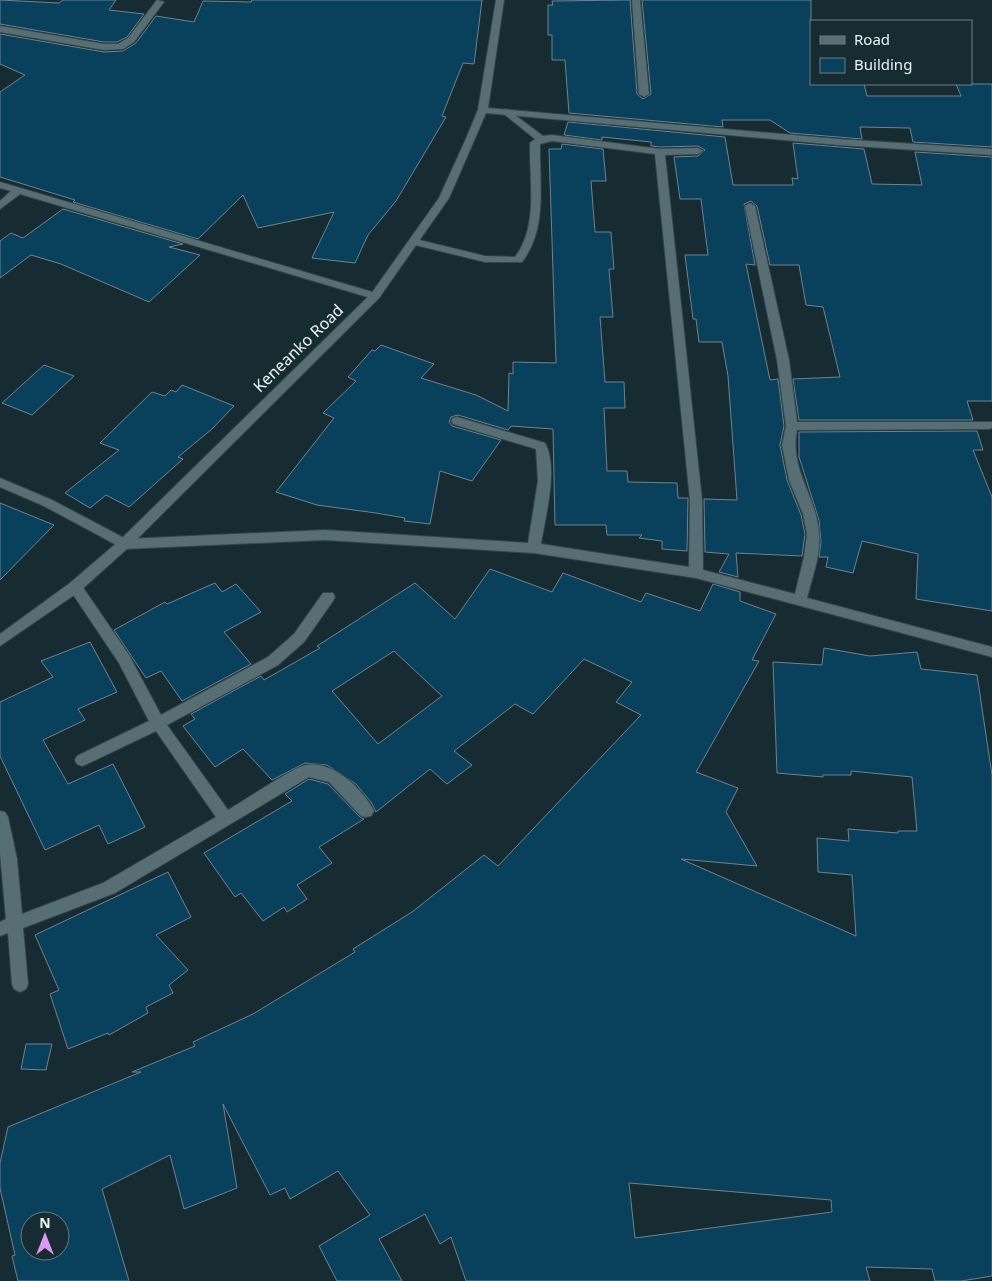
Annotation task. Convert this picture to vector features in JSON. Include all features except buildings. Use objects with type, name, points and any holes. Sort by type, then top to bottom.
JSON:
[{"type":"street","name":"Keneanko Road","points":[[0,641],[75,587],[124,544],[375,296],[415,242],[444,198],[483,110],[500,0]]},
{"type":"street","points":[[636,0],[644,94]]},
{"type":"street","points":[[0,29],[104,47],[120,47],[131,40],[160,2]]},
{"type":"street","points":[[483,110],[838,142],[992,152]]},
{"type":"street","points":[[507,112],[541,139]]},
{"type":"street","points":[[415,242],[485,259],[518,260],[524,254],[531,241],[534,223],[534,143],[541,139],[552,138],[660,152],[698,151]]},
{"type":"street","points":[[660,152],[696,500],[696,573]]},
{"type":"street","points":[[0,185],[375,296]]},
{"type":"street","points":[[0,206],[19,190]]},
{"type":"street","points":[[750,206],[783,360],[792,426],[788,445],[796,480],[809,514],[813,534],[811,557],[800,599]]},
{"type":"street","points":[[457,421],[541,446],[544,452],[544,484],[534,548]]},
{"type":"street","points":[[792,426],[989,425]]},
{"type":"street","points":[[0,482],[48,504],[124,544],[325,536],[534,548],[696,573],[800,599],[992,652]]},
{"type":"street","points":[[75,587],[124,659],[158,723],[226,819]]},
{"type":"street","points":[[82,760],[158,723],[273,662],[299,638],[328,596]]},
{"type":"street","points":[[8,927],[108,888],[307,771],[321,770],[333,775],[366,811]]},
{"type":"street","points":[[0,817],[9,859],[8,927],[20,984]]}]
